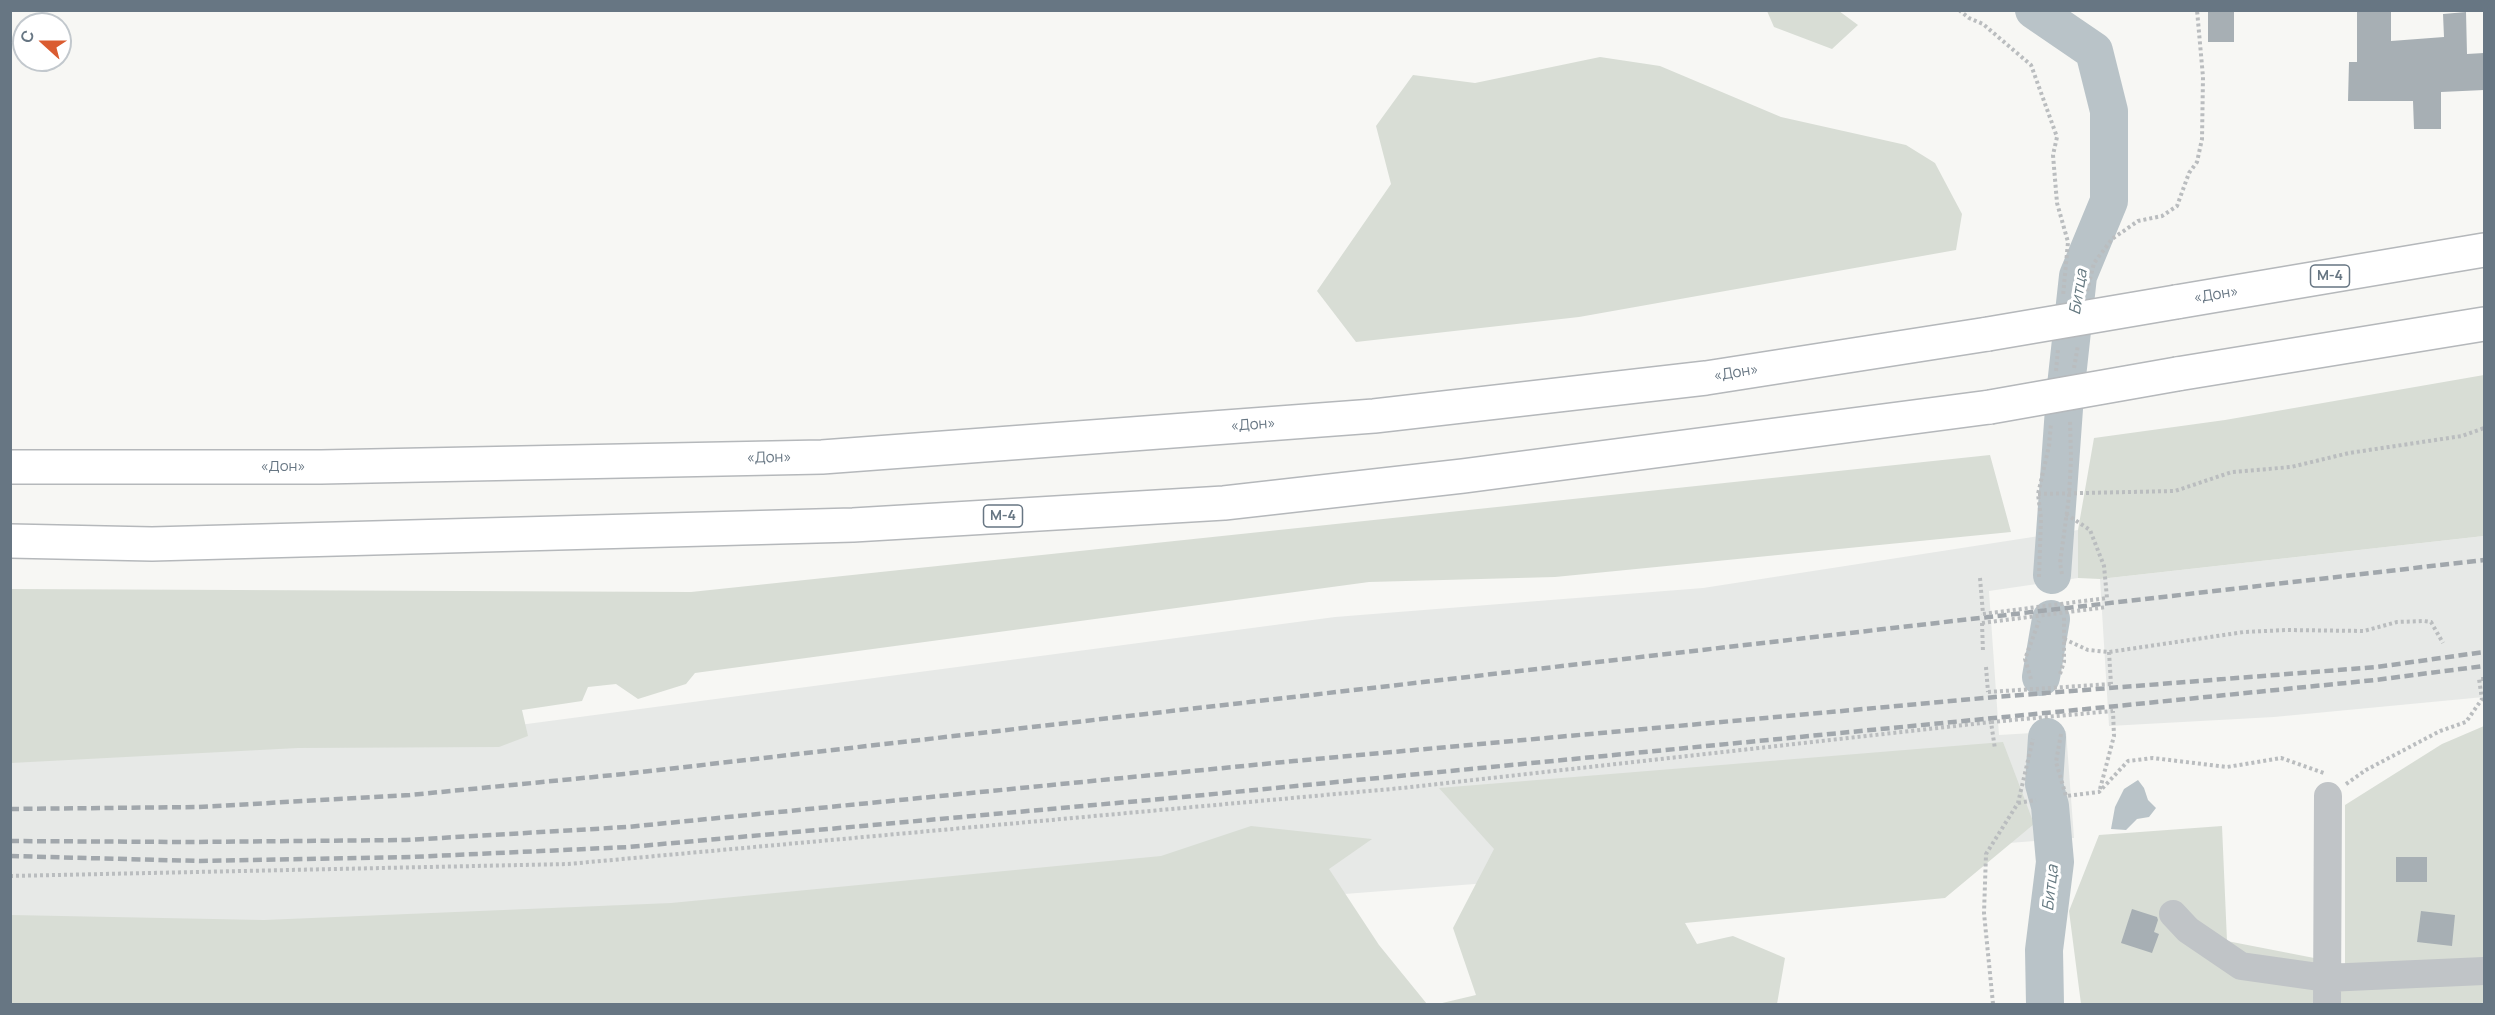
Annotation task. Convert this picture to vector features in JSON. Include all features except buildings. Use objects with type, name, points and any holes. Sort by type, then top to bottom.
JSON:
[{"type":"highway","name":"«Дон»","points":[[10,467],[321,467],[822,457],[1374,416],[1706,378],[1988,334],[2484,250]]},
{"type":"highway","name":"М-4","points":[[10,541],[152,544],[841,526],[1224,503],[1463,476],[1990,407],[2484,324]]},
{"type":"lane","points":[[2327,991],[2334,792]]},
{"type":"lane","points":[[2174,914],[2187,930],[2241,966],[2327,991],[2484,971]]},
{"type":"path","points":[[1959,10],[1969,18],[1983,24],[2031,65],[2057,137],[2053,155],[2057,203],[2068,242]]},
{"type":"path","points":[[2086,297],[2094,263],[2112,239],[2138,221],[2162,216],[2177,206],[2189,173],[2197,162],[2202,138],[2203,77],[2198,10]]},
{"type":"path","points":[[2073,374],[2079,339]]},
{"type":"path","points":[[2062,574],[2060,563],[2071,459],[2070,417]]},
{"type":"path","points":[[2038,494],[2175,491],[2232,472],[2291,467],[2349,453],[2462,436],[2484,428]]},
{"type":"path","points":[[1980,578],[1983,614],[2107,598],[2104,566],[2090,530],[2066,514]]},
{"type":"path","points":[[1983,652],[1982,623],[2107,607]]},
{"type":"path","points":[[2060,674],[2064,662],[2064,617]]},
{"type":"path","points":[[2031,679],[2025,659],[2039,621]]},
{"type":"path","points":[[2064,639],[2088,650],[2109,652],[2244,632],[2364,631],[2397,622],[2424,621],[2431,622],[2443,643]]},
{"type":"path","points":[[1986,667],[1988,693],[2111,684],[2109,652]]},
{"type":"path","points":[[2061,734],[2056,762],[2066,796],[2099,792],[2128,761],[2152,758],[2227,767],[2281,758],[2321,771],[2334,792],[2366,770],[2440,731],[2466,722],[2482,699],[2479,679],[2484,679]]},
{"type":"path","points":[[10,876],[568,864],[1402,788],[1991,722],[2112,711],[2114,736],[2099,792]]},
{"type":"path","points":[[1991,722],[1995,749]]},
{"type":"path","points":[[1993,1005],[1984,913],[1986,854],[2018,803],[2033,739]]},
{"type":"path","points":[[2018,803],[2036,800]]},
{"type":"shaded area","points":[[1767,11],[1839,11],[1858,25],[1832,49],[1774,27]]},
{"type":"shaded area","points":[[1600,57],[1660,66],[1781,117],[1906,145],[1935,163],[1962,214],[1956,250],[1579,317],[1356,342],[1317,291],[1391,184],[1376,126],[1413,75],[1475,83]]},
{"type":"shaded area","points":[[2484,375],[2484,536],[2100,579],[2078,578],[2078,530],[2094,438],[2225,420]]},
{"type":"shaded area","points":[[1990,455],[2011,532],[1555,577],[1369,582],[695,673],[686,684],[638,699],[616,684],[588,687],[582,701],[522,710],[528,736],[499,747],[298,748],[11,763],[11,589],[691,592]]},
{"type":"shaded area","points":[[2078,530],[2078,578],[1989,591],[1999,735],[2066,731],[2074,838],[641,948],[11,971],[11,733],[421,738],[1335,617],[1703,588]]},
{"type":"shaded area","points":[[2484,536],[2484,697],[2274,717],[2109,726],[2100,579]]},
{"type":"shaded area","points":[[2484,726],[2484,1004],[2081,1004],[2069,911],[2099,835],[2222,826],[2227,941],[2345,964],[2345,805],[2442,744]]},
{"type":"shaded area","points":[[2003,742],[2034,824],[1945,898],[1685,923],[1697,944],[1733,936],[1785,958],[1777,1004],[1438,1004],[1476,995],[1453,928],[1494,849],[1439,788]]},
{"type":"shaded area","points":[[2138,780],[2148,800],[2156,808],[2149,817],[2137,819],[2126,830],[2111,829],[2115,807],[2124,789]]},
{"type":"shaded area","points":[[1251,826],[1372,839],[1329,869],[1379,945],[1427,1004],[11,1004],[11,915],[264,920],[671,903],[1161,856]]},
{"type":"waterway","name":"Битца","points":[[2034,10],[2094,51],[2109,111],[2109,201],[2078,276],[2065,395],[2052,575]]},
{"type":"waterway","name":"Битца","points":[[2041,677],[2051,619]]},
{"type":"waterway","name":"Битца","points":[[2045,1004],[2044,950],[2055,862],[2050,806],[2044,784],[2047,737]]},
{"type":"railway","points":[[10,809],[198,807],[410,795],[624,774],[2484,560]]},
{"type":"railway","points":[[10,841],[406,840],[627,827],[1294,761],[1995,697],[2377,667],[2484,652]]},
{"type":"railway","points":[[10,856],[200,861],[411,857],[629,847],[1183,797],[2107,707],[2375,680],[2484,666]]}]
